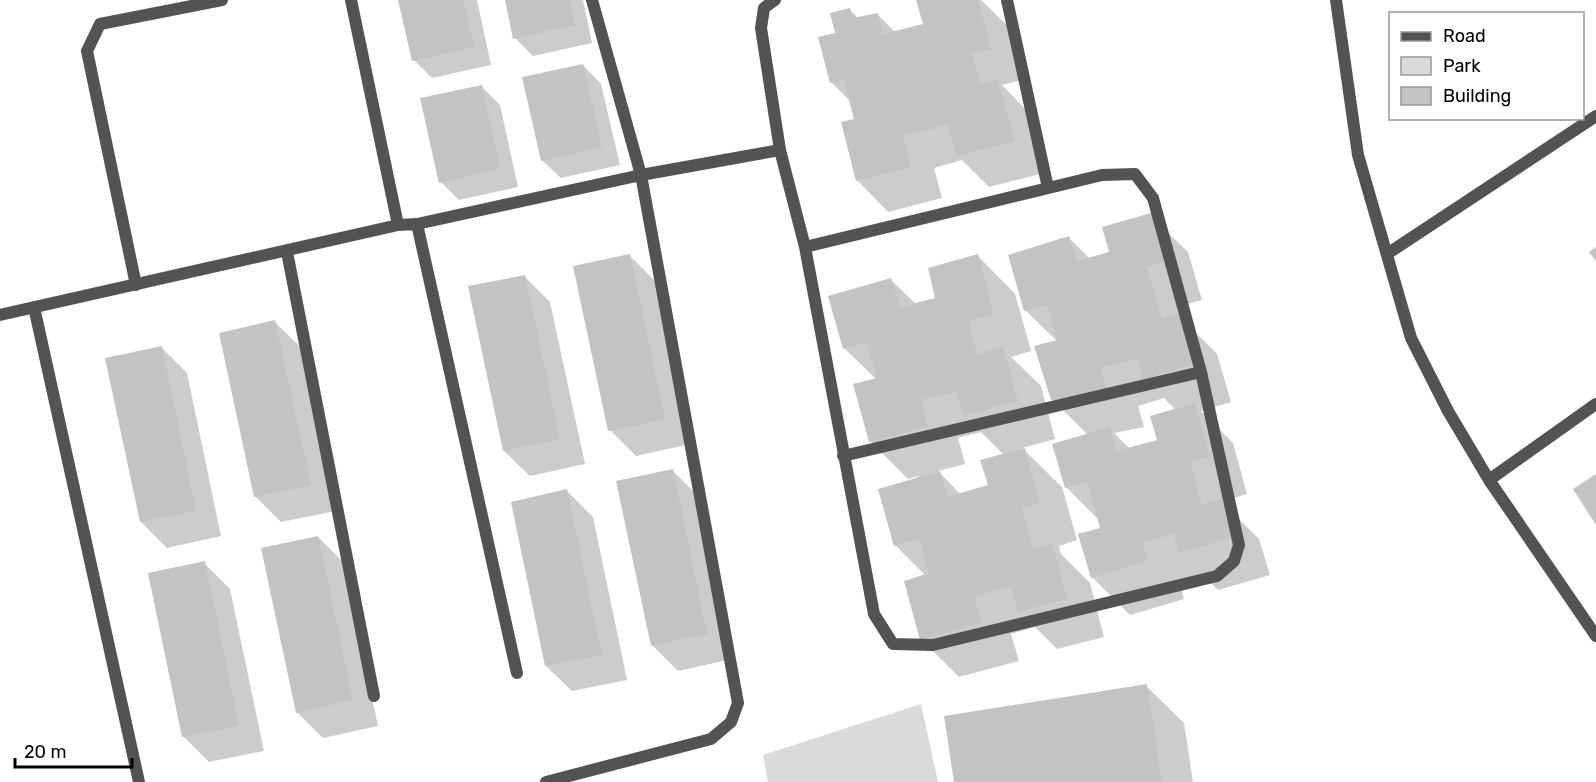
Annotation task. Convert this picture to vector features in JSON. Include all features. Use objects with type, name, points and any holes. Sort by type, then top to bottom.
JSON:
[{"type":"street","points":[[136,285],[87,51],[100,24],[222,0]]},
{"type":"street","points":[[351,0],[398,225]]},
{"type":"street","points":[[546,782],[711,739],[731,722],[738,703],[640,176],[592,0]]},
{"type":"street","points":[[775,0],[764,9],[761,28],[780,150],[806,247],[874,614],[893,644],[933,645],[1217,576],[1234,561],[1239,545],[1201,372],[1153,198],[1135,174],[1102,175],[806,247]]},
{"type":"street","points":[[1007,0],[1048,188]]},
{"type":"street","points":[[1336,0],[1358,155],[1411,338],[1448,411],[1489,480],[1596,636]]},
{"type":"street","points":[[1387,254],[1596,116]]},
{"type":"street","points":[[0,315],[287,252],[398,225],[417,224],[640,176],[780,150]]},
{"type":"street","points":[[417,224],[517,673]]},
{"type":"street","points":[[287,252],[374,696]]},
{"type":"street","points":[[34,307],[139,782]]},
{"type":"street","points":[[843,456],[1201,372]]},
{"type":"street","points":[[1489,480],[1596,404]]},
{"type":"green space","points":[[921,704],[938,782],[768,782],[763,755]]},
{"type":"building","points":[[398,0],[463,0],[474,47],[412,61]]},
{"type":"building","points":[[505,0],[569,0],[575,25],[513,39]]},
{"type":"building","points":[[916,0],[978,0],[991,49],[972,53],[980,84],[998,79],[1014,141],[956,156],[948,125],[903,136],[911,167],[856,181],[841,122],[854,119],[844,80],[830,83],[818,37],[835,33],[830,13],[850,8],[853,18],[878,13],[883,34],[923,24]]},
{"type":"building","points":[[583,64],[602,147],[541,161],[522,77]]},
{"type":"building","points":[[482,85],[500,169],[439,183],[420,98]]},
{"type":"building","points":[[1151,213],[1165,262],[1147,267],[1162,319],[1180,314],[1194,364],[1143,380],[1137,358],[1101,368],[1107,390],[1051,400],[1034,346],[1057,340],[1047,304],[1024,311],[1008,255],[1069,236],[1077,261],[1109,252],[1102,227]]},
{"type":"building","points":[[1596,247],[1596,261],[1589,252]]},
{"type":"building","points":[[630,254],[665,419],[608,431],[573,266]]},
{"type":"building","points":[[978,254],[994,314],[968,321],[977,354],[1003,347],[1018,401],[963,416],[957,391],[921,400],[928,426],[869,442],[853,384],[877,378],[867,342],[843,349],[828,296],[891,278],[900,307],[935,298],[928,268]]},
{"type":"building","points":[[525,275],[560,439],[503,451],[468,286]]},
{"type":"building","points":[[275,320],[311,485],[254,497],[219,333]]},
{"type":"building","points":[[162,346],[196,511],[140,522],[105,358]]},
{"type":"building","points":[[1195,403],[1210,456],[1190,462],[1202,505],[1222,499],[1233,537],[1179,553],[1173,533],[1142,543],[1147,561],[1091,578],[1078,534],[1100,528],[1087,482],[1065,488],[1052,444],[1110,427],[1116,451],[1157,440],[1150,416]]},
{"type":"building","points":[[1025,448],[1040,503],[1022,508],[1033,549],[1052,543],[1067,599],[1018,612],[1011,586],[974,597],[982,623],[920,640],[904,581],[929,573],[919,539],[894,546],[878,489],[940,471],[947,497],[988,485],[980,460]]},
{"type":"building","points":[[673,469],[707,634],[651,646],[616,481]]},
{"type":"building","points":[[1596,474],[1596,525],[1573,489]]},
{"type":"building","points":[[567,489],[602,655],[545,666],[511,502]]},
{"type":"building","points":[[318,536],[353,700],[296,713],[261,548]]},
{"type":"building","points":[[205,561],[239,726],[182,737],[148,573]]},
{"type":"building","points":[[1147,684],[1162,782],[954,782],[944,716]]}]
